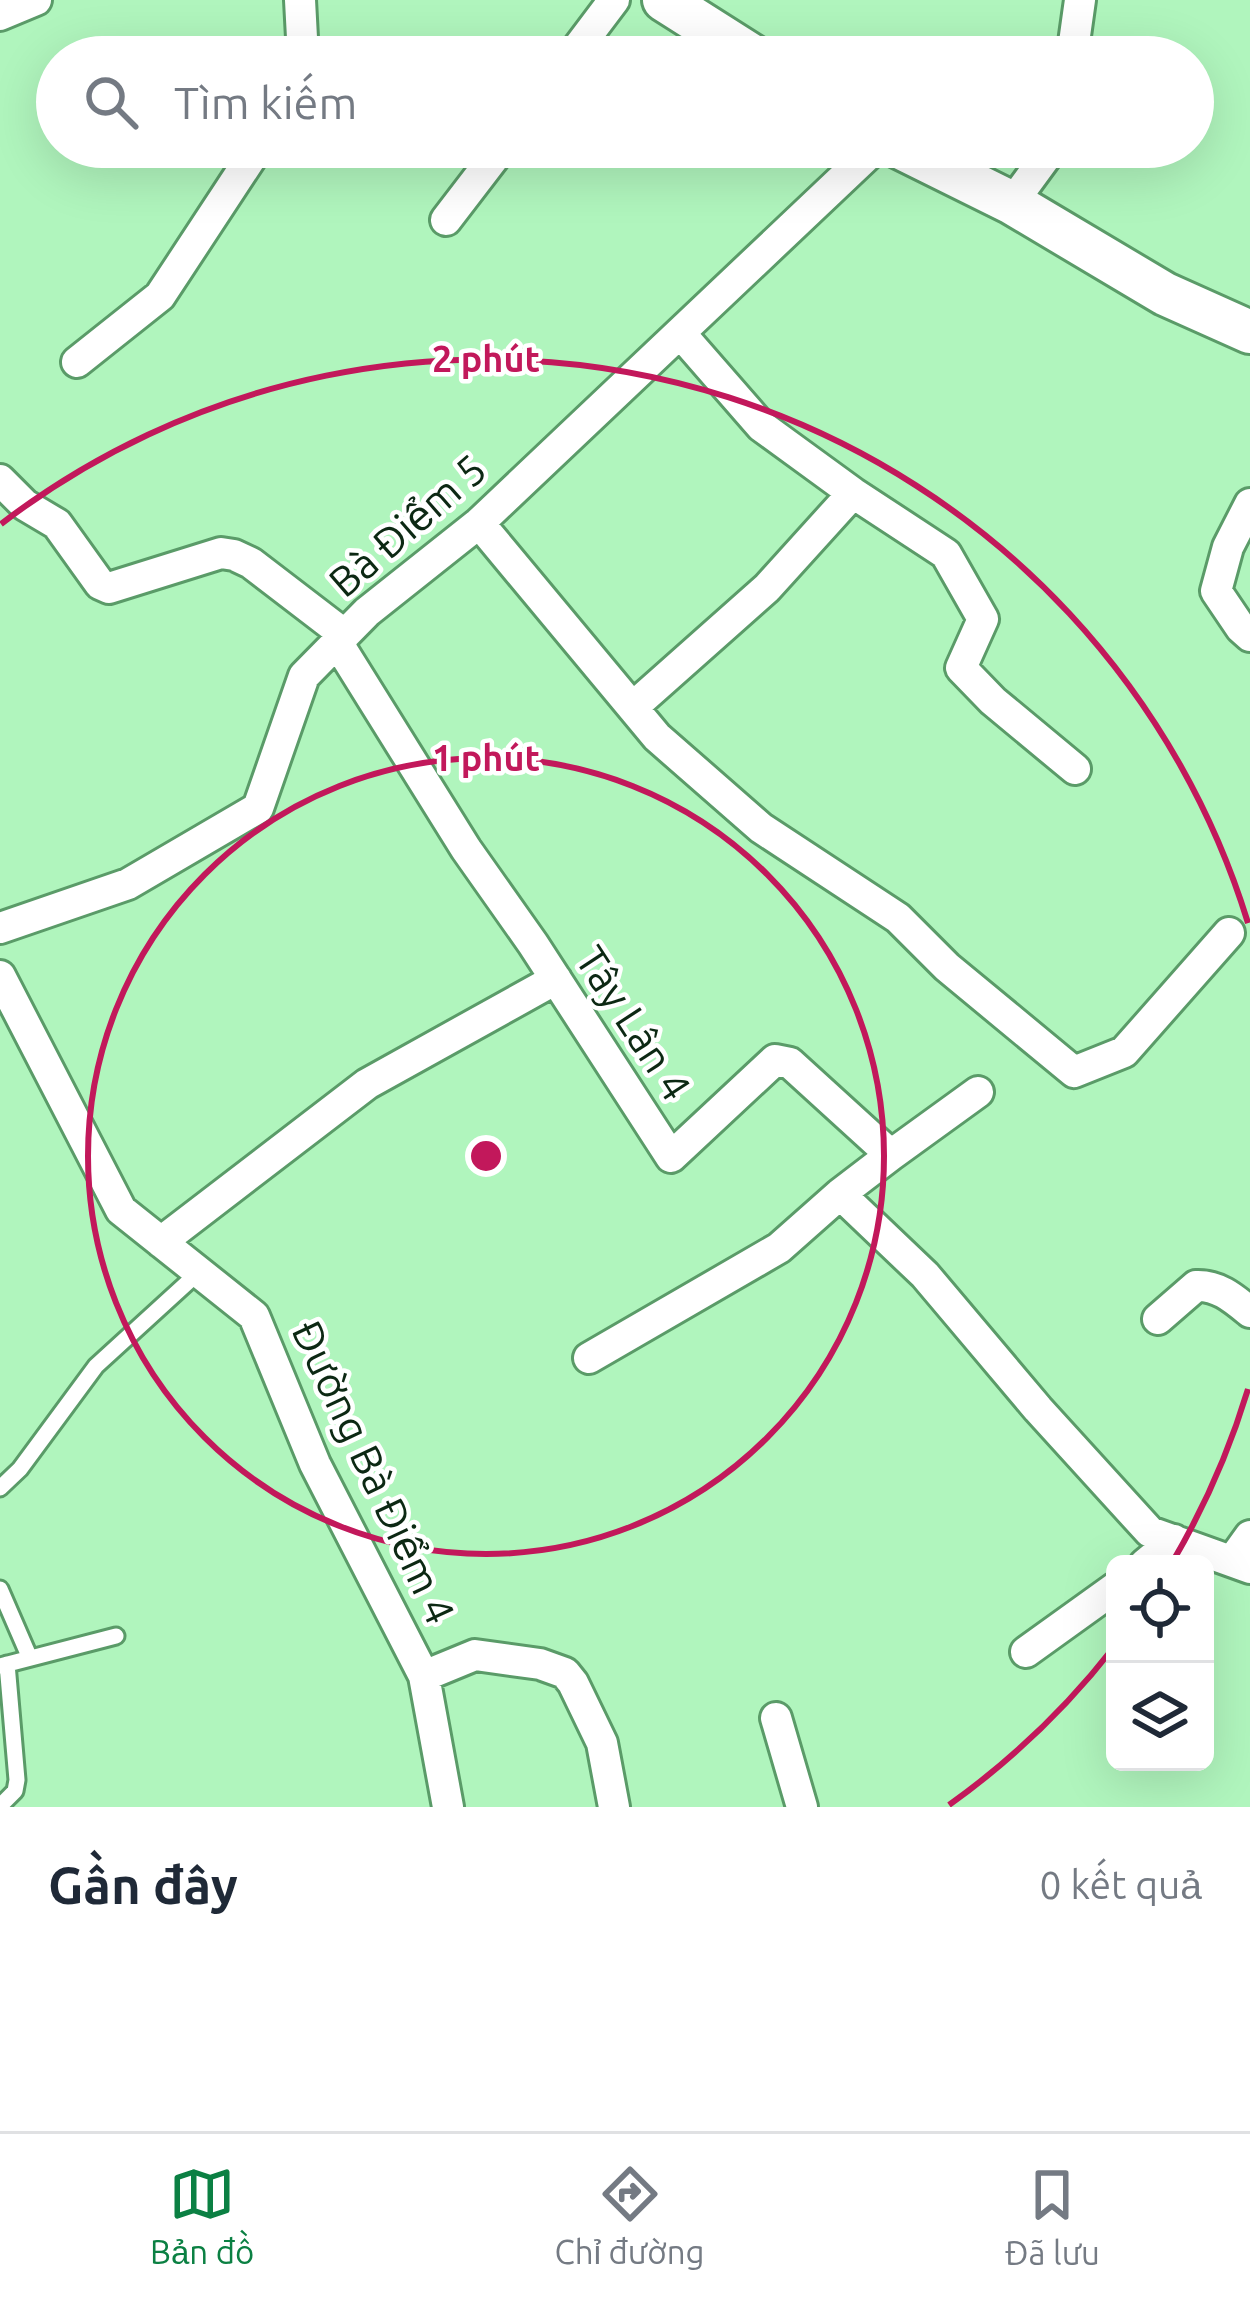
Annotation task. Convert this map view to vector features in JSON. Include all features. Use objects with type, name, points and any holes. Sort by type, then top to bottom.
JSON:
[{"type":"main road","points":[[664,0],[721,36]]},
{"type":"main road","points":[[941,168],[1012,203],[1165,294],[1250,332]]},
{"type":"street","points":[[0,15],[36,0]]},
{"type":"street","points":[[300,0],[302,36]]},
{"type":"street","points":[[587,36],[614,0]]},
{"type":"street","points":[[1075,36],[1080,0]]},
{"type":"street","points":[[77,362],[160,296],[244,168]]},
{"type":"street","points":[[446,220],[486,168]]},
{"type":"street","name":"Bà Điểm 5","points":[[0,928],[128,884],[258,808],[304,676],[367,612],[479,523],[854,168]]},
{"type":"street","points":[[1012,203],[1038,168]]},
{"type":"street","points":[[680,332],[761,426],[946,554],[983,619],[961,668],[1075,769]]},
{"type":"street","points":[[0,480],[25,505],[57,524],[100,584],[109,588],[221,553],[234,555],[251,563],[341,639]]},
{"type":"street","points":[[633,707],[766,588],[853,493]]},
{"type":"street","points":[[1250,505],[1228,547],[1216,591],[1250,636]]},
{"type":"street","points":[[479,523],[657,737],[761,828],[898,918],[947,967],[1074,1072],[1124,1052],[1229,933]]},
{"type":"street","name":"Tây Lân 4","points":[[341,639],[466,849],[671,1157],[775,1060],[790,1063],[891,1155]]},
{"type":"street","name":"Đường Bà Điểm 4","points":[[0,976],[121,1210],[254,1316],[315,1464],[424,1676],[448,1807]]},
{"type":"street","points":[[161,1242],[367,1084],[556,979]]},
{"type":"street","points":[[589,1358],[779,1248],[839,1194],[978,1092]]},
{"type":"street","points":[[839,1194],[926,1275],[1150,1532],[1244,1555]]},
{"type":"street","points":[[1158,1319],[1203,1285],[1250,1312]]},
{"type":"street","points":[[1155,1555],[1174,1540]]},
{"type":"street","points":[[1026,1652],[1106,1594]]},
{"type":"street","points":[[424,1676],[475,1655],[540,1664],[566,1673],[602,1743],[614,1807]]},
{"type":"street","points":[[776,1718],[802,1807]]},
{"type":"lane","points":[[0,1488],[20,1469],[96,1366],[199,1272]]},
{"type":"lane","points":[[0,1589],[29,1656]]},
{"type":"lane","points":[[0,1806],[15,1791],[17,1780],[4,1665],[116,1636]]}]
